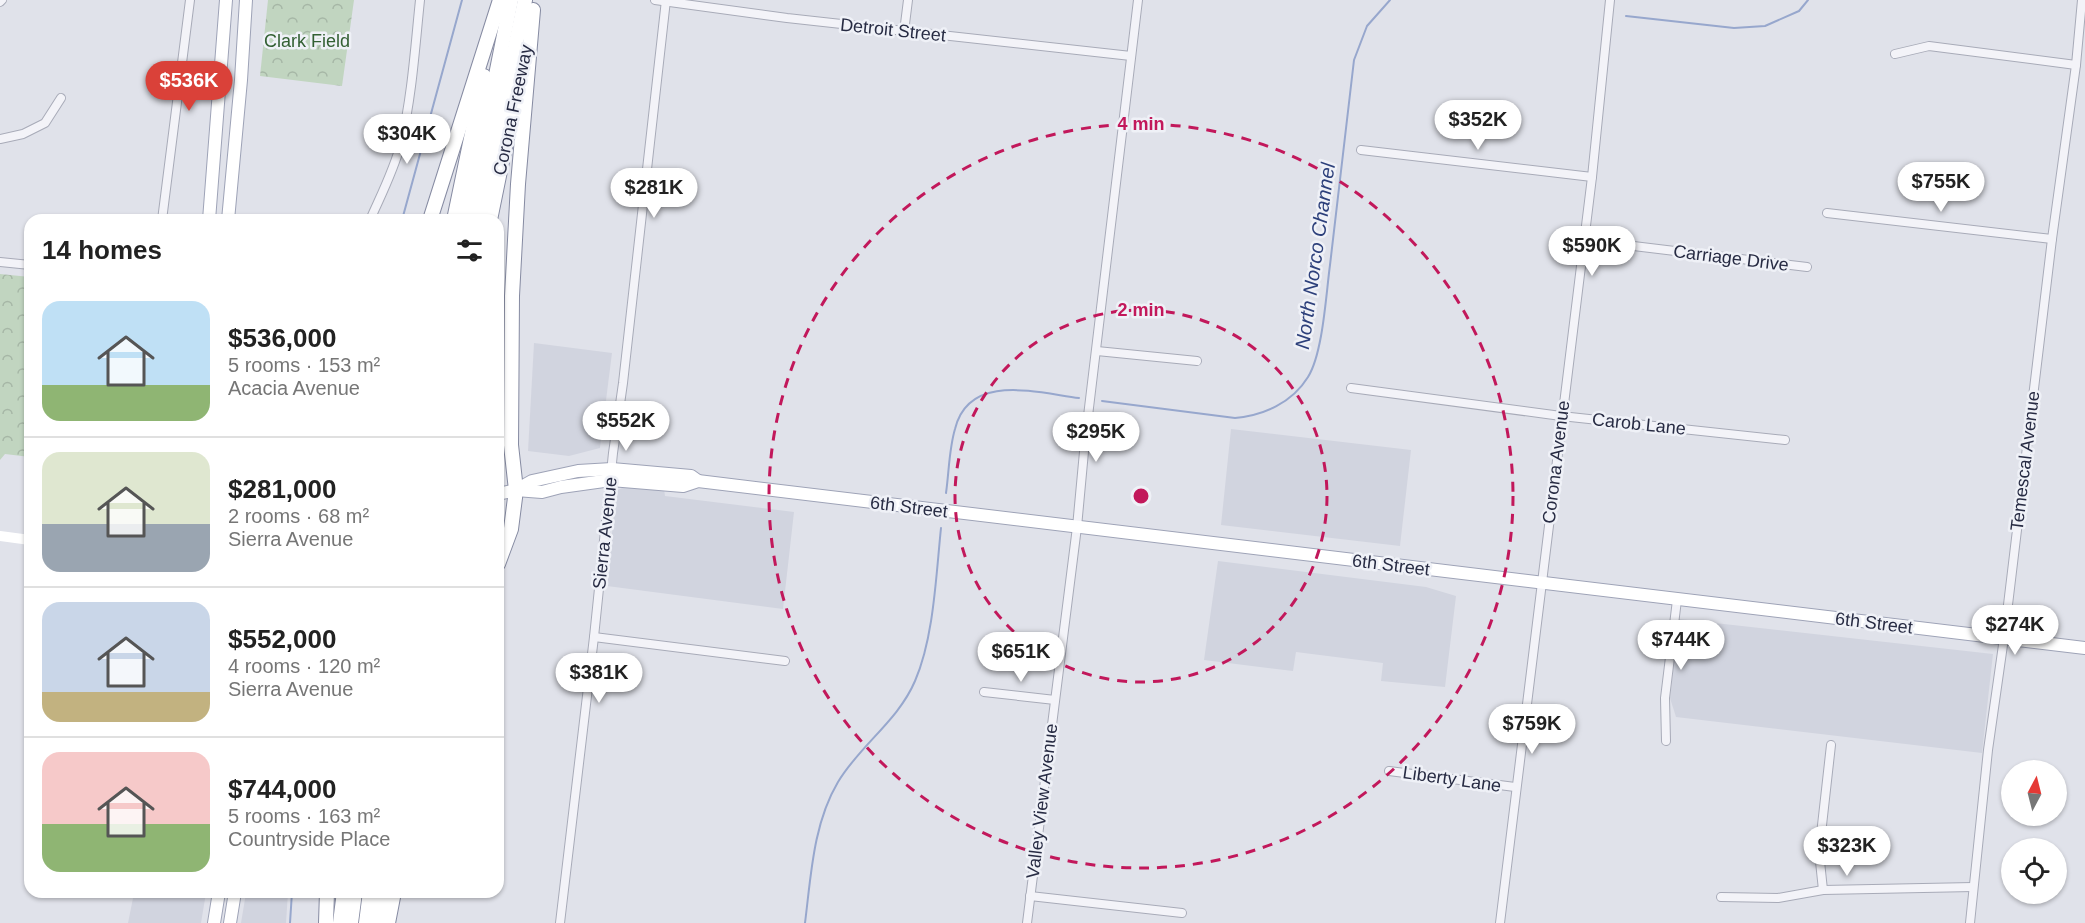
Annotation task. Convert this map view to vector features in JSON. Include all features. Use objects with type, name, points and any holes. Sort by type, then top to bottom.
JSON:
[{"type":"highway","points":[[432,214],[503,1]]},
{"type":"highway","points":[[468,214],[503,1]]},
{"type":"highway","name":"Corona Freeway","points":[[455,214],[503,1]]},
{"type":"highway","points":[[480,214],[531,3]]},
{"type":"highway","points":[[504,548],[511,529],[516,490],[511,445],[512,296],[531,3]]},
{"type":"highway","name":"Corona Freeway","points":[[491,214],[531,3]]},
{"type":"highway","points":[[326,923],[327,898]]},
{"type":"highway","points":[[340,923],[343,898]]},
{"type":"highway","points":[[351,923],[354,898]]},
{"type":"highway","points":[[366,923],[369,898]]},
{"type":"highway","points":[[378,923],[381,898]]},
{"type":"highway","points":[[388,923],[393,898]]},
{"type":"main road","points":[[209,214],[226,0]]},
{"type":"main road","points":[[232,214],[246,0]]},
{"type":"main road","name":"6th Street","points":[[504,493],[516,490],[542,492],[612,475],[691,476],[698,481],[2085,648]]},
{"type":"main road","points":[[0,536],[24,539]]},
{"type":"main road","points":[[214,923],[218,898]]},
{"type":"main road","points":[[230,923],[234,898]]},
{"type":"street","points":[[163,214],[190,0]]},
{"type":"street","points":[[373,214],[389,179],[400,144],[412,78],[420,0]]},
{"type":"street","name":"Detroit Street","points":[[655,0],[904,32],[1131,56]]},
{"type":"street","points":[[904,32],[908,0]]},
{"type":"street","name":"Valley View Avenue","points":[[1027,923],[1077,527],[1085,441],[1138,0]]},
{"type":"street","name":"Corona Avenue","points":[[1500,923],[1592,177],[1610,0]]},
{"type":"street","name":"Temescal Avenue","points":[[1970,923],[1988,750],[2076,65],[2082,0]]},
{"type":"street","name":"Sierra Avenue","points":[[560,923],[666,1]]},
{"type":"street","points":[[1895,54],[1929,46],[2076,65]]},
{"type":"street","points":[[0,139],[23,134],[45,123],[61,99]]},
{"type":"street","points":[[1361,150],[1592,177]]},
{"type":"street","points":[[1827,213],[2052,239]]},
{"type":"street","name":"Carriage Drive","points":[[1584,240],[1807,267]]},
{"type":"street","points":[[0,262],[24,265]]},
{"type":"street","points":[[1097,351],[1197,360]]},
{"type":"street","name":"Carob Lane","points":[[1351,388],[1561,416],[1785,440]]},
{"type":"street","points":[[1666,741],[1665,698],[1677,600]]},
{"type":"street","points":[[594,638],[785,661]]},
{"type":"street","points":[[984,692],[1055,700]]},
{"type":"street","points":[[1823,890],[1819,852],[1831,745]]},
{"type":"street","name":"Liberty Lane","points":[[1389,771],[1515,787]]},
{"type":"street","points":[[1721,897],[1778,898],[1823,890],[1973,887]]},
{"type":"street","points":[[1030,896],[1182,913]]},
{"type":"shaded area","points":[[534,343],[612,353],[600,448],[569,456],[528,451]]},
{"type":"shaded area","points":[[1231,429],[1411,450],[1400,546],[1221,525]]},
{"type":"shaded area","points":[[624,487],[664,489],[665,496],[794,512],[783,609],[607,586],[616,491]]},
{"type":"shaded area","points":[[1218,561],[1426,587],[1456,596],[1445,687],[1381,681],[1383,663],[1296,652],[1293,671],[1204,660]]},
{"type":"shaded area","points":[[1679,619],[1993,654],[1982,753],[1676,717],[1670,698]]},
{"type":"shaded area","points":[[133,898],[205,898],[201,923],[128,923]]},
{"type":"shaded area","points":[[245,898],[288,898],[286,923],[241,923]]},
{"type":"green space","name":"Clark Field","points":[[268,0],[354,0],[342,86],[260,76]]},
{"type":"green space","points":[[0,274],[24,276],[24,456],[5,454],[0,460]]},
{"type":"waterway","points":[[404,214],[462,0]]},
{"type":"waterway","name":"North Norco Channel","points":[[1102,401],[1235,418],[1267,411],[1286,401],[1308,377],[1317,353],[1323,323],[1354,60],[1367,26],[1390,0]]},
{"type":"waterway","name":"North Norco Channel","points":[[1626,16],[1734,28],[1765,26],[1799,11],[1808,0]]},
{"type":"waterway","name":"North Norco Channel","points":[[946,493],[955,429],[963,411],[975,399],[1007,390],[1079,398]]},
{"type":"waterway","name":"North Norco Channel","points":[[805,923],[814,851],[830,798],[847,769],[889,721],[908,695],[921,664],[933,606],[941,528]]},
{"type":"waterway","points":[[290,923],[292,898]]}]
